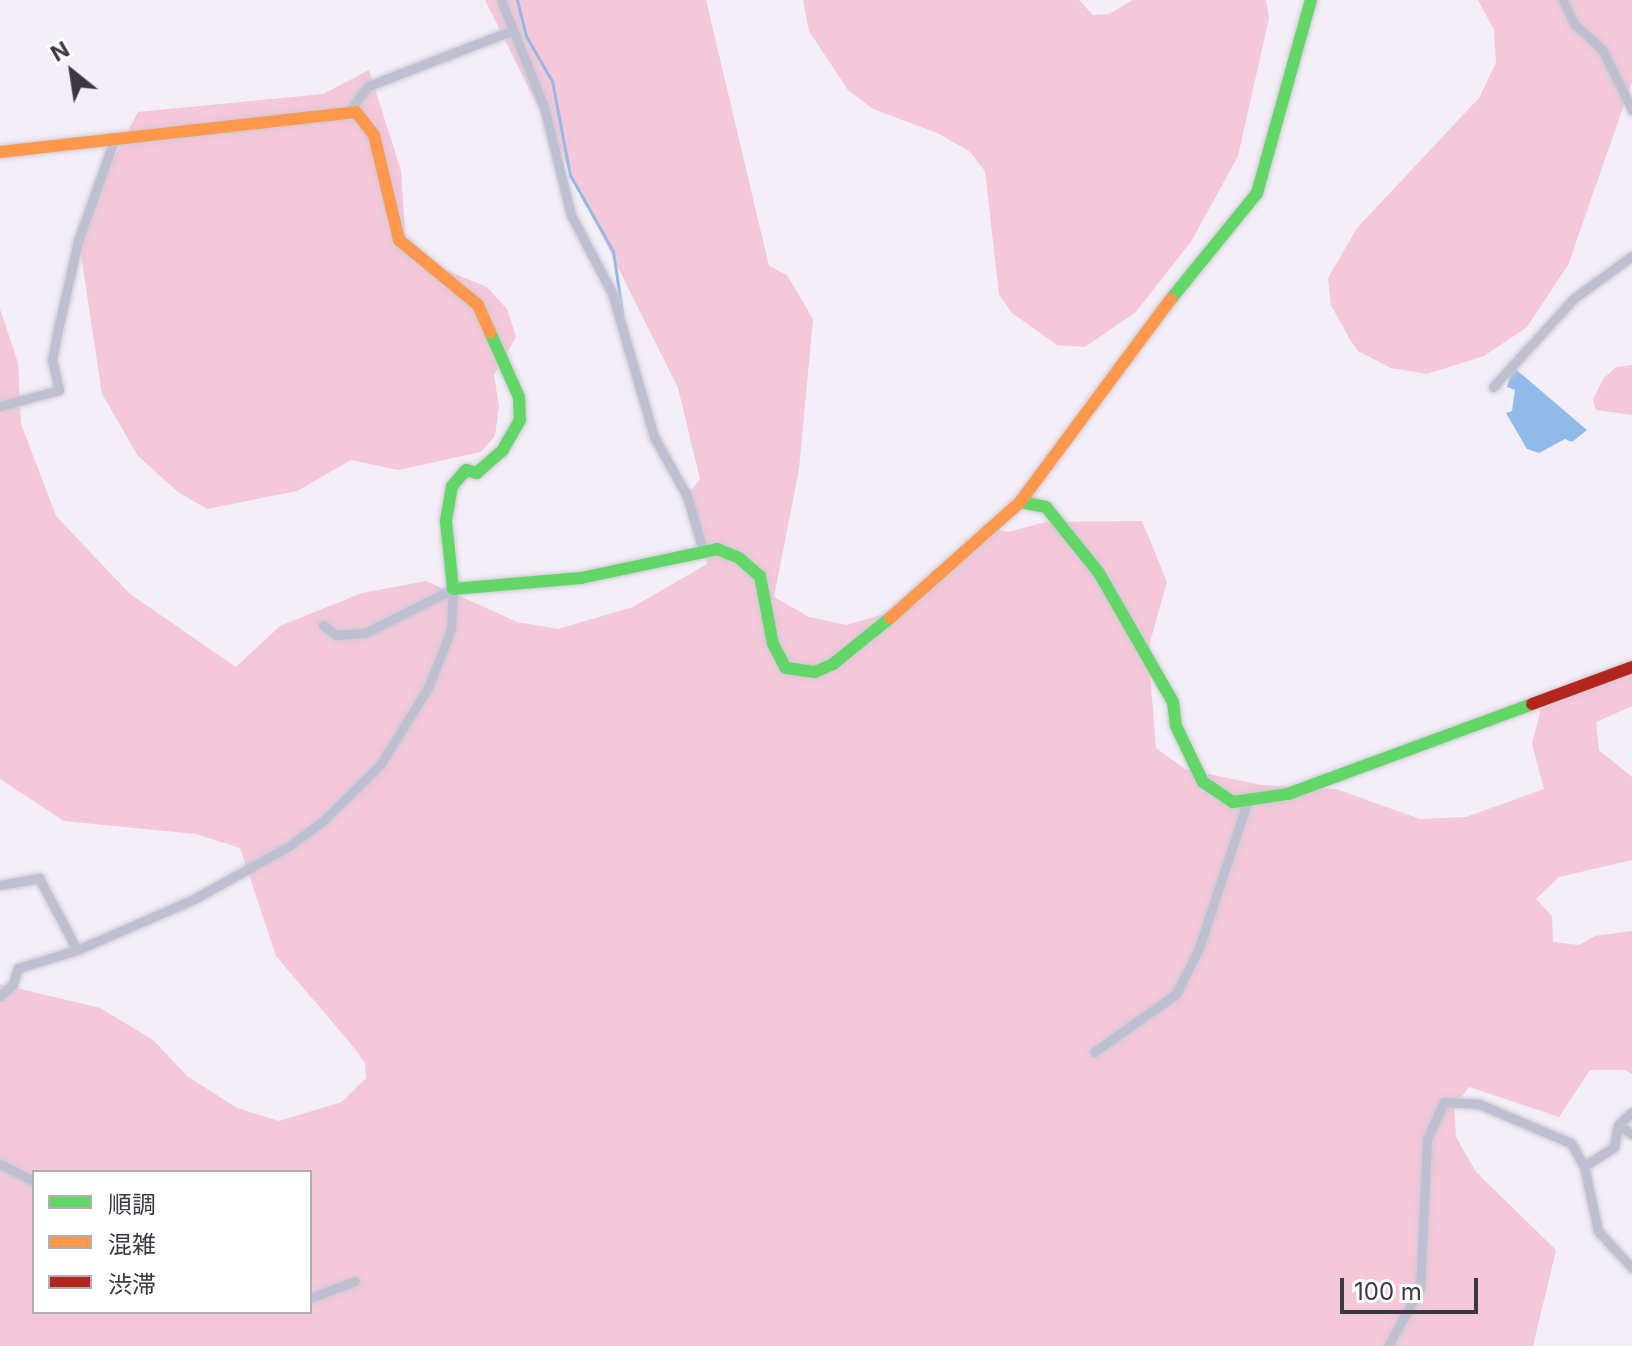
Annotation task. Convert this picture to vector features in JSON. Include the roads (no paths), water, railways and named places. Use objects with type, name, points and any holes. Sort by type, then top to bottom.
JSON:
[{"type":"street","points":[[501,0],[544,107],[571,215],[612,293],[654,437],[687,496],[703,551]]},
{"type":"street","points":[[323,625],[336,635],[365,633],[453,589],[581,578],[717,549],[739,558],[760,576],[773,644],[786,668],[815,672],[833,664],[945,573],[1020,502],[1144,333],[1257,193],[1311,0]]},
{"type":"street","points":[[1563,0],[1574,24],[1602,49],[1632,110]]},
{"type":"street","points":[[350,110],[368,86],[513,30]]},
{"type":"street","points":[[0,152],[113,143],[350,110],[363,116],[374,135],[399,240],[478,305],[519,397],[520,420],[503,450],[477,473],[466,470],[452,486],[446,521],[453,589],[451,629],[429,686],[400,737],[364,782],[289,846],[194,899],[77,950],[18,968],[13,984],[0,996]]},
{"type":"street","points":[[0,406],[59,390],[52,360],[59,325],[78,241],[113,143]]},
{"type":"street","points":[[1493,387],[1573,299],[1632,256]]},
{"type":"street","points":[[1020,502],[1046,507],[1099,573],[1173,702],[1176,726],[1203,782],[1221,798],[1248,800],[1288,794],[1632,667]]},
{"type":"street","points":[[1094,1052],[1152,1015],[1182,986],[1248,800]]},
{"type":"street","points":[[0,885],[39,878],[77,950]]},
{"type":"street","points":[[1388,1346],[1420,1288],[1427,1139],[1437,1106],[1452,1100],[1507,1113],[1571,1143],[1584,1166],[1598,1231],[1632,1268]]},
{"type":"street","points":[[1584,1166],[1614,1147],[1618,1125],[1632,1112]]},
{"type":"street","points":[[1618,1125],[1632,1134]]},
{"type":"street","points":[[0,1164],[32,1180]]},
{"type":"street","points":[[312,1297],[355,1281]]},
{"type":"water","points":[[1513,367],[1587,430],[1572,442],[1565,439],[1539,453],[1527,449],[1506,413],[1512,411],[1515,390],[1507,387]]},
{"type":"waterway","points":[[517,0],[526,36],[552,81],[570,175],[613,251],[622,312]]},
{"type":"waterway","points":[[688,489],[700,528]]}]
